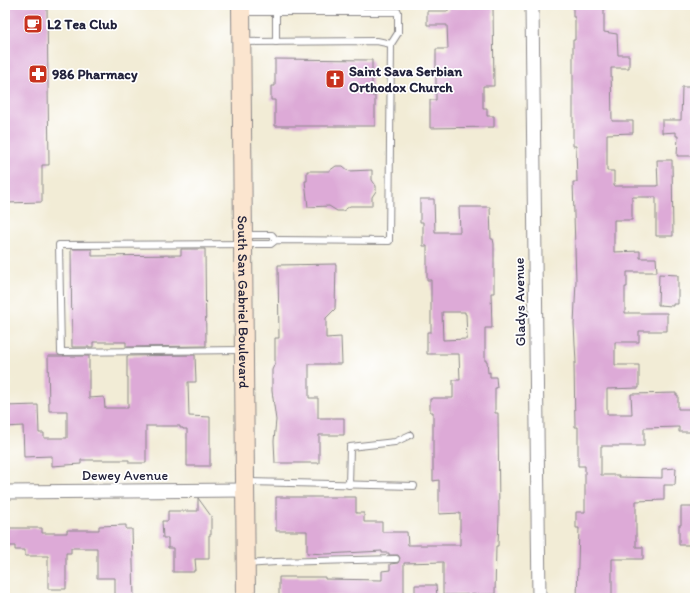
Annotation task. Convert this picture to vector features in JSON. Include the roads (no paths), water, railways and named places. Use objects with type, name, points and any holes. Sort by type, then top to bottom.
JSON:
[{"type":"main road","name":"South San Gabriel Boulevard","points":[[241,9],[246,598]]},
{"type":"street","name":"Gladys Avenue","points":[[532,5],[539,598]]},
{"type":"street","name":"Dewey Avenue","points":[[5,492],[245,486]]},
{"type":"lane","points":[[241,9],[276,12],[398,12],[398,33],[391,44],[389,241],[276,240],[271,244],[243,240]]},
{"type":"lane","points":[[276,12],[276,42]]},
{"type":"lane","points":[[241,42],[378,41],[391,44]]},
{"type":"lane","points":[[244,350],[61,352],[59,245],[208,244],[272,235],[276,240]]},
{"type":"lane","points":[[349,485],[350,447],[396,442],[410,435]]},
{"type":"lane","points":[[245,486],[414,486]]},
{"type":"lane","points":[[246,564],[396,559]]},
{"type":"place","name":"L2 Tea Club","points":[[33,24]]},
{"type":"place","name":"986 Pharmacy","points":[[38,74]]},
{"type":"place","name":"Saint Sava Serbian Orthodox Church","points":[[335,79]]}]
